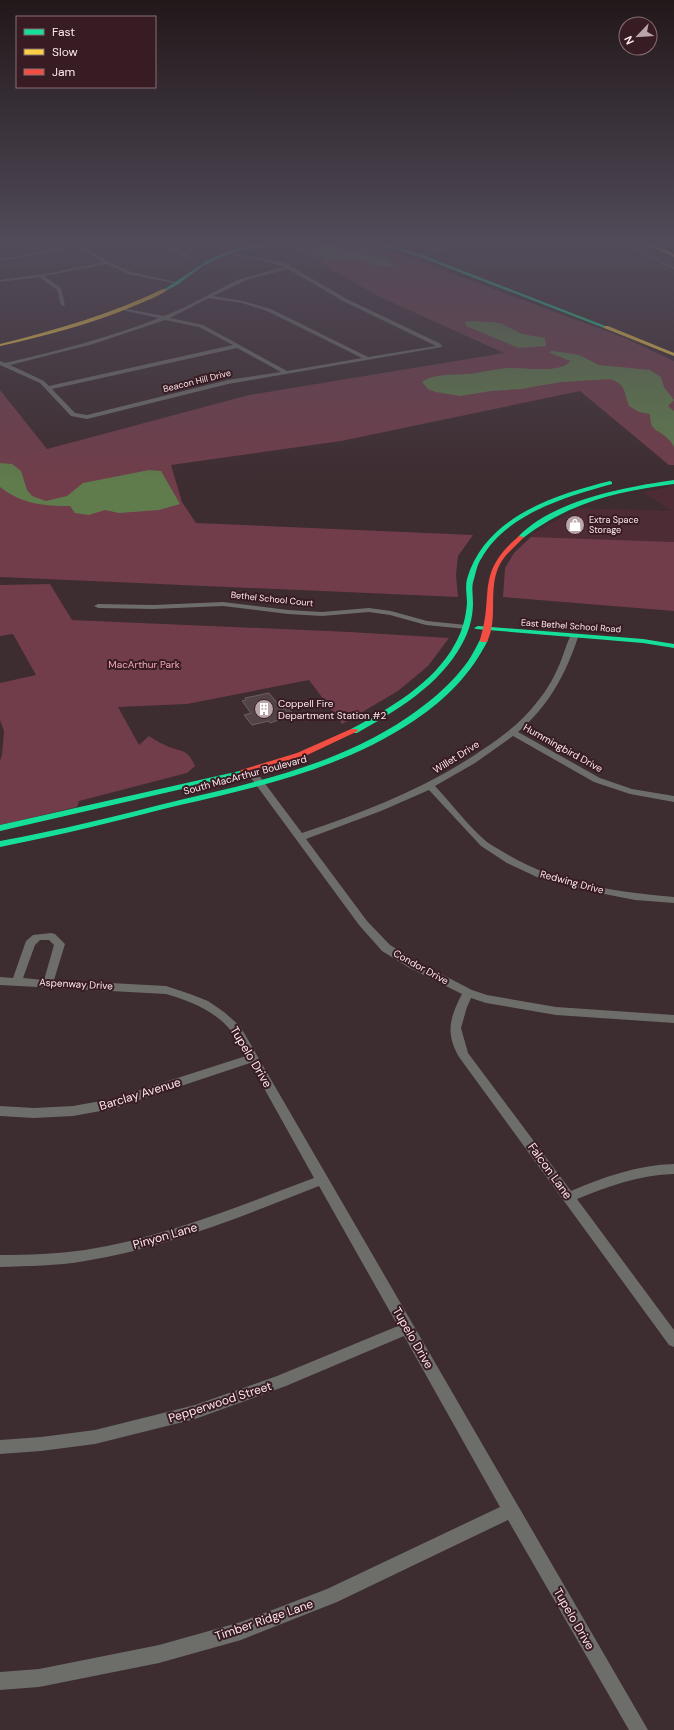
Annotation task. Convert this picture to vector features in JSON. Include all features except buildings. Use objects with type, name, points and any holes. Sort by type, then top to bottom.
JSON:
[{"type":"main road","points":[[0,345],[75,325]]},
{"type":"main road","points":[[601,325],[674,355]]},
{"type":"main road","points":[[652,476],[674,473]]},
{"type":"main road","points":[[633,478],[645,486]]},
{"type":"main road","name":"South MacArthur Boulevard","points":[[0,828],[251,771],[294,757],[353,732],[393,709],[417,690],[449,660],[466,627],[469,612],[470,580],[476,565],[483,552],[508,526],[553,500],[586,489],[622,480]]},
{"type":"main road","name":"South MacArthur Boulevard","points":[[0,844],[67,831],[261,784],[306,771],[349,754],[386,736],[410,721],[445,692],[470,667],[482,648],[488,629],[491,587],[494,572],[506,551],[525,533],[548,517],[574,504],[610,493],[674,482]]},
{"type":"main road","name":"East Bethel School Road","points":[[466,627],[637,641],[674,646]]},
{"type":"street","points":[[2,364],[100,340],[146,325]]},
{"type":"street","points":[[195,325],[201,326],[286,372]]},
{"type":"street","points":[[299,325],[368,359]]},
{"type":"street","name":"Beacon Hill Drive","points":[[48,388],[73,415],[79,417],[95,416],[228,382],[438,347],[439,345],[397,325]]},
{"type":"street","points":[[2,364],[42,382],[48,388],[238,346]]},
{"type":"street","name":"Bethel School Court","points":[[98,606],[154,607],[223,604],[288,612],[322,614],[369,610],[391,613],[426,623],[466,627]]},
{"type":"street","name":"Willet Drive","points":[[301,837],[372,813],[430,786],[471,763],[512,732],[532,714],[550,690],[565,664],[574,637]]},
{"type":"street","name":"Hummingbird Drive","points":[[512,732],[597,780],[630,791],[674,800]]},
{"type":"street","name":"Condor Drive","points":[[251,771],[363,923],[386,948],[412,964],[468,993],[486,999],[556,1011],[674,1019]]},
{"type":"street","name":"Redwing Drive","points":[[430,786],[484,844],[511,861],[545,877],[635,897],[674,900]]},
{"type":"street","points":[[17,982],[30,943],[38,937],[51,936],[60,944],[48,983]]},
{"type":"street","name":"Aspenway Drive","points":[[0,981],[151,988]]},
{"type":"street","name":"Tupelo Drive","points":[[151,988],[184,994],[218,1011],[236,1029],[511,1510],[639,1730]]},
{"type":"street","name":"Falcon Lane","points":[[468,993],[461,1007],[455,1028],[463,1054],[674,1341]]},
{"type":"street","name":"Barclay Avenue","points":[[0,1111],[34,1113],[73,1111],[112,1104],[253,1058]]},
{"type":"street","points":[[569,1197],[618,1177],[657,1169],[674,1169]]},
{"type":"street","name":"Pinyon Lane","points":[[0,1261],[14,1262],[86,1256],[150,1242],[207,1224],[322,1180]]},
{"type":"street","name":"Pepperwood Street","points":[[0,1447],[41,1444],[95,1436],[195,1412],[282,1381],[408,1328]]},
{"type":"street","name":"Timber Ridge Lane","points":[[0,1681],[39,1678],[159,1654],[241,1631],[331,1596],[511,1510]]},
{"type":"shaded area","points":[[466,325],[503,325],[522,334],[545,338],[546,346],[519,348]]},
{"type":"shaded area","points":[[553,351],[579,355],[599,365],[650,370],[661,377],[664,387],[674,400],[668,406],[674,411],[674,447],[669,440],[655,430],[651,424],[650,414],[639,412],[629,406],[622,386],[610,379],[561,382],[521,389],[491,391],[460,396],[436,392],[428,389],[422,382],[434,377],[469,374],[507,368],[550,369],[566,365],[570,361],[548,352]]},
{"type":"shaded area","points":[[0,463],[12,464],[21,471],[27,490],[32,496],[46,501],[67,496],[83,483],[149,470],[161,471],[180,504],[159,510],[119,513],[105,510],[89,515],[75,513],[70,506],[33,503],[8,493],[0,487]]},
{"type":"shaded area","points":[[674,486],[674,542],[531,537],[532,534],[579,508],[671,511],[643,492]]},
{"type":"green space","points":[[442,325],[589,325],[625,338],[674,361],[674,465],[669,465],[580,391],[341,441],[171,465],[182,502],[196,523],[473,535],[458,556],[456,575],[458,597],[0,577],[0,390],[47,449],[249,395],[504,353]]},
{"type":"green space","points":[[531,537],[674,542],[674,611],[503,597],[505,568],[514,553]]},
{"type":"green space","name":"MacArthur Park","points":[[50,584],[72,620],[350,632],[449,638],[428,666],[398,691],[342,724],[309,680],[187,704],[118,707],[139,745],[149,736],[166,746],[185,752],[188,754],[195,766],[187,773],[79,801],[77,807],[0,825],[0,761],[4,731],[0,720],[0,683],[36,675],[13,634],[0,636],[0,585]]},
{"type":"traffic: fast","points":[[600,325],[606,327]]},
{"type":"traffic: fast","points":[[521,537],[538,524],[556,514],[593,498],[633,488],[674,482]]},
{"type":"traffic: fast","points":[[354,731],[368,724],[412,694],[439,671],[450,658],[463,635],[469,614],[470,580],[477,560],[489,542],[506,527],[525,514],[569,495],[610,483]]},
{"type":"traffic: fast","points":[[478,628],[643,641],[674,646]]},
{"type":"traffic: fast","points":[[0,844],[90,825],[245,788],[307,770],[337,759],[367,746],[396,730],[433,703],[451,687],[466,670],[479,651],[484,640]]},
{"type":"traffic: fast","points":[[0,828],[244,772]]},
{"type":"traffic: slow","points":[[0,345],[78,325]]},
{"type":"traffic: slow","points":[[606,327],[674,355]]},
{"type":"traffic: jam","points":[[484,640],[487,632],[490,588],[494,571],[505,552],[521,537]]},
{"type":"traffic: jam","points":[[244,772],[300,755],[354,731]]},
{"type":"place","name":"Extra Space Storage","points":[[575,525]]},
{"type":"place","name":"Coppell Fire Department Station #2","points":[[264,709]]}]
